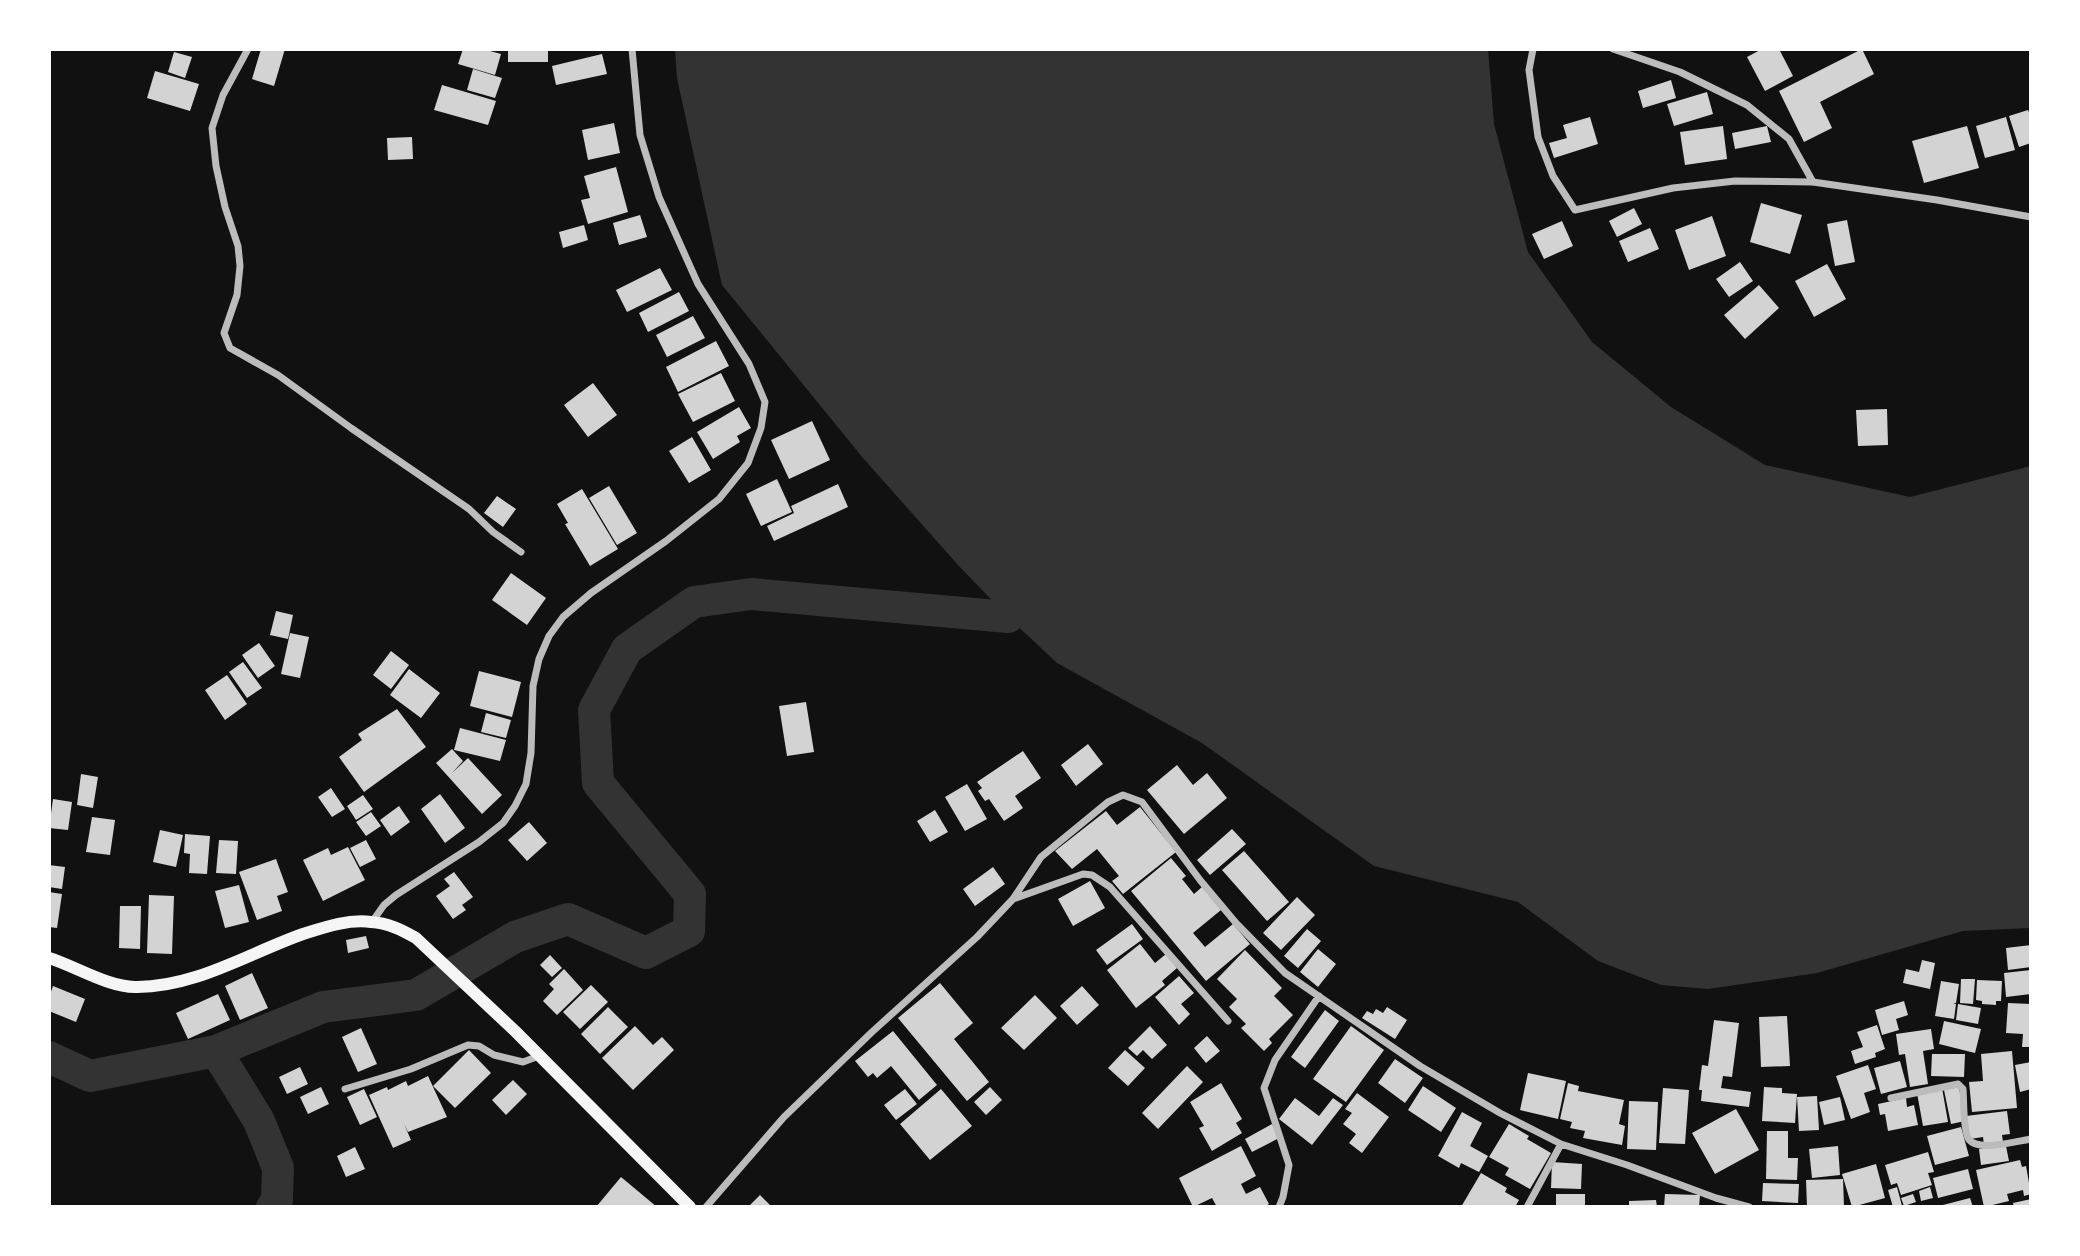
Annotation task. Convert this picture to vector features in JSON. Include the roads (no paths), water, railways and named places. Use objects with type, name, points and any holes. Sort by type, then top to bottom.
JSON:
[{"type":"main road","points":[[49,958],[97,978],[132,988],[165,985],[205,973],[327,926],[372,922],[396,927],[416,939],[515,1031],[690,1207]]},
{"type":"street","points":[[248,49],[223,95],[212,128],[216,166],[225,207],[238,246],[240,266],[237,295],[223,333],[230,348],[278,375],[469,509],[493,532],[521,552]]},
{"type":"street","points":[[372,922],[384,905],[396,895],[479,842],[503,823],[526,784],[531,753],[533,686],[539,659],[549,636],[562,617],[591,593],[666,541],[719,499],[748,463],[761,428],[765,402],[749,364],[698,284],[659,197],[640,135],[632,49]]},
{"type":"street","points":[[1533,49],[1529,70],[1538,137],[1553,176],[1575,210],[1673,188],[1735,181],[1813,182],[2031,217]]},
{"type":"street","points":[[1613,49],[1680,72],[1747,105],[1789,139],[1813,182]]},
{"type":"street","points":[[706,1207],[784,1117],[872,1032],[977,937],[1013,899],[1041,857],[1108,802],[1123,795],[1142,802],[1236,923],[1285,972],[1420,1066],[1500,1113],[1561,1144],[1749,1207]]},
{"type":"street","points":[[1013,899],[1083,874],[1100,880],[1110,887],[1228,1021]]},
{"type":"street","points":[[1279,1207],[1289,1165],[1264,1088],[1275,1060],[1319,996]]},
{"type":"street","points":[[345,1089],[411,1069],[468,1045],[479,1045],[494,1055],[523,1062],[539,1056]]},
{"type":"street","points":[[1891,1098],[1958,1084],[1963,1089],[1967,1136],[1971,1143],[1979,1147],[2031,1139]]},
{"type":"street","points":[[1527,1207],[1561,1144]]},
{"type":"waterway","points":[[49,1057],[90,1076],[216,1051],[323,1007],[416,995],[515,937],[568,919],[646,953],[689,931],[690,894],[598,783],[594,710],[627,649],[694,602],[751,594],[1008,617]]},
{"type":"waterway","points":[[216,1051],[259,1121],[278,1168],[277,1200],[272,1207]]}]
